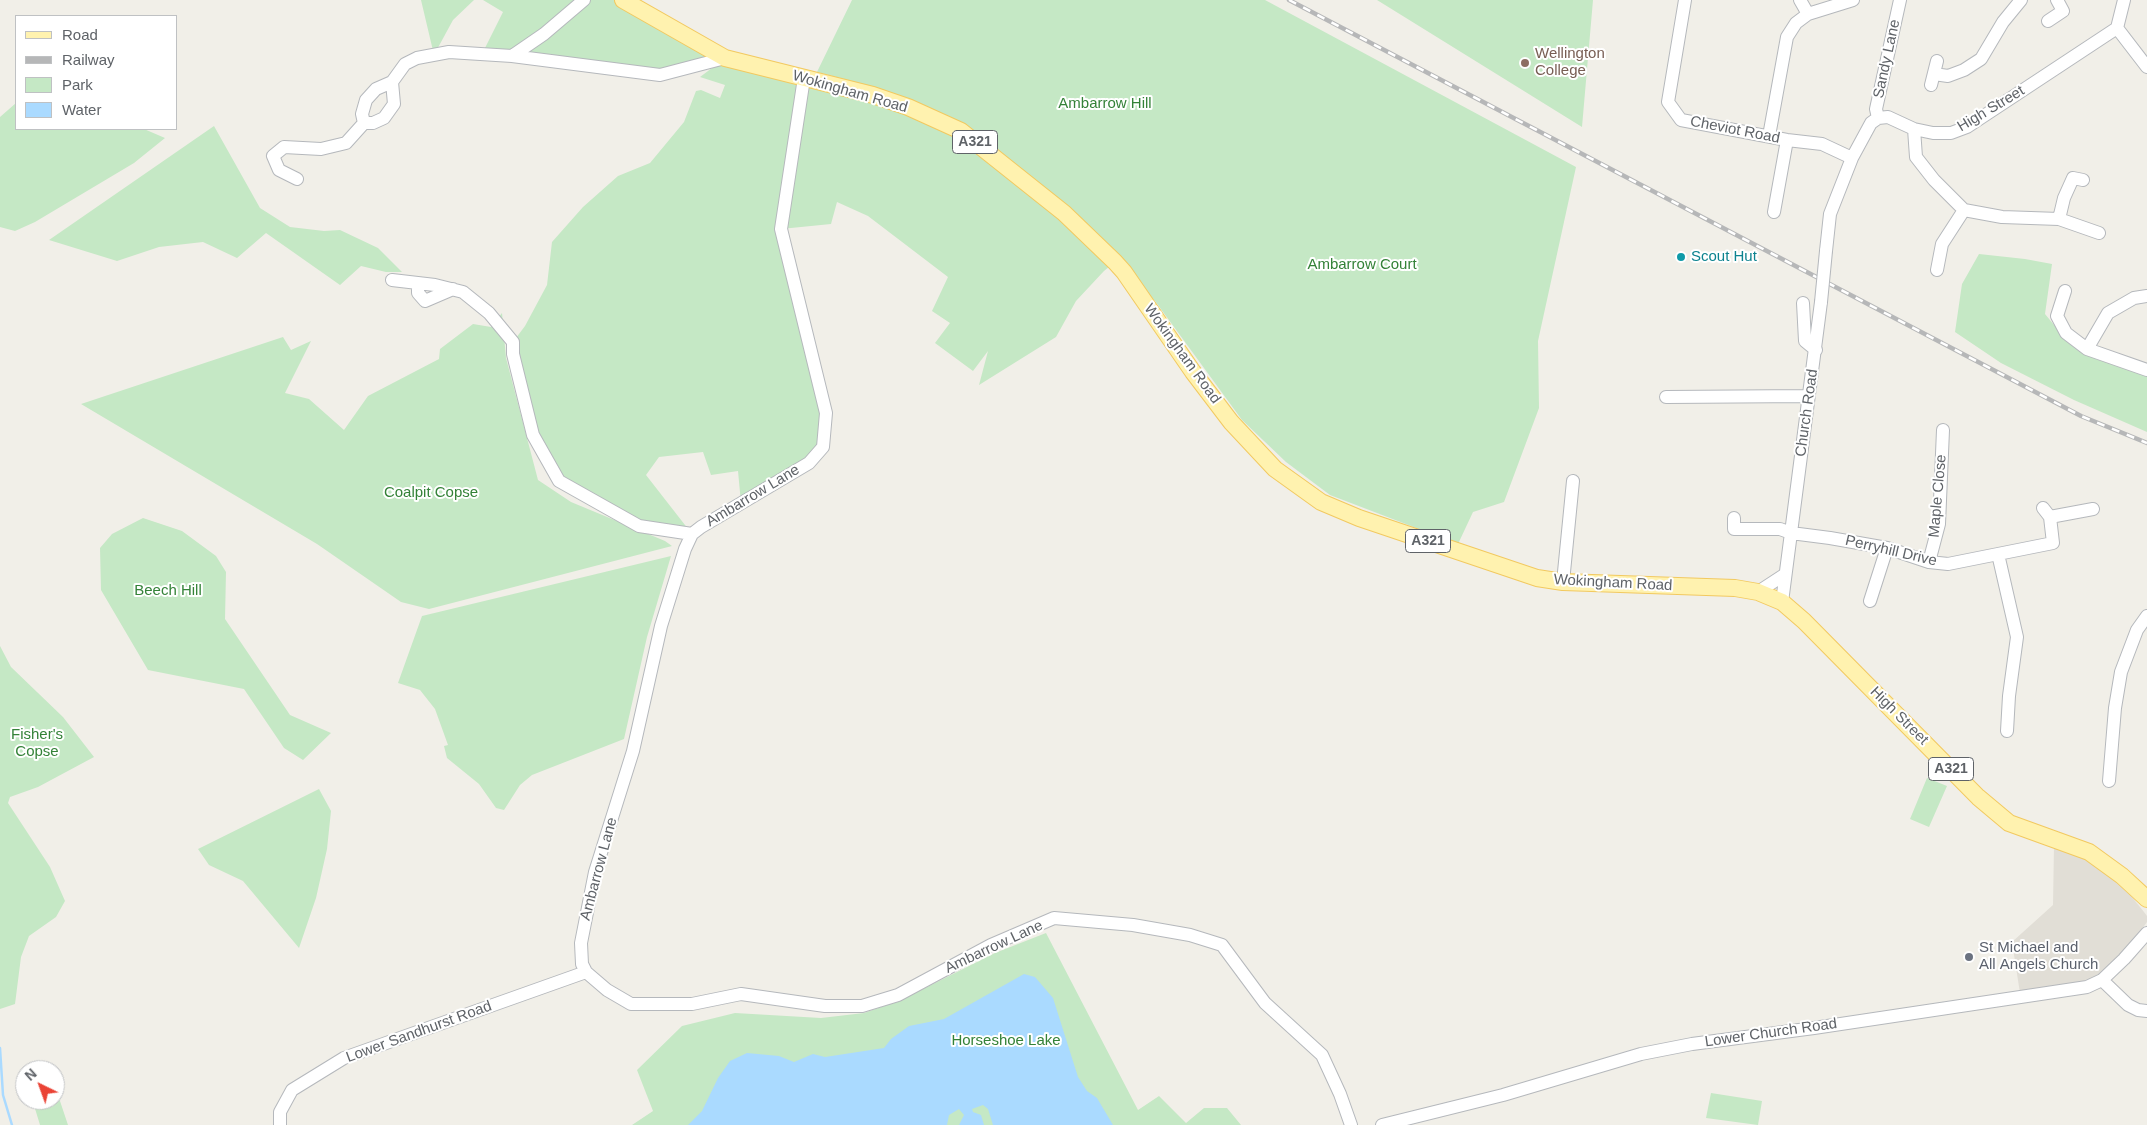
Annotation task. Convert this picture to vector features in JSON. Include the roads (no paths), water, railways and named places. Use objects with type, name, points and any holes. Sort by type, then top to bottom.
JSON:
[{"type":"main road","name":"Wokingham Road","points":[[624,0],[726,58],[873,95],[908,107],[961,131],[1064,213],[1124,272],[1183,357],[1232,422],[1275,469],[1321,502],[1359,518],[1537,578],[1563,582],[1735,588],[1758,592],[1782,602]]},
{"type":"main road","name":"High Street","points":[[1782,602],[1804,621],[1978,797],[2009,823],[2089,852],[2122,876],[2147,899]]},
{"type":"street","points":[[512,56],[544,34],[584,0]]},
{"type":"street","name":"Cheviot Road","points":[[1685,0],[1668,102],[1681,120],[1787,140],[1822,144],[1852,158]]},
{"type":"street","points":[[1800,0],[1808,14]]},
{"type":"street","points":[[1769,136],[1787,37],[1796,23],[1808,14],[1853,0]]},
{"type":"street","name":"Sandy Lane","points":[[1878,118],[1876,109],[1900,0]]},
{"type":"street","points":[[1937,62],[1933,80],[1964,70],[1981,59],[2003,22],[2021,0]]},
{"type":"street","points":[[2048,20],[2063,11],[2056,0]]},
{"type":"street","points":[[2121,1],[2118,28],[2147,67]]},
{"type":"street","name":"High Street","points":[[1878,118],[1888,117],[1914,129],[1933,133],[1951,133],[1967,127],[2118,28]]},
{"type":"street","points":[[364,123],[362,114],[366,100],[376,90],[392,82],[405,64],[417,58],[449,52],[512,56],[660,75],[726,58]]},
{"type":"street","name":"Ambarrow Lane","points":[[804,78],[781,229],[826,413],[823,447],[809,463],[701,527],[692,534],[685,549],[661,626],[632,751],[595,872],[581,943],[582,964],[586,972],[600,986],[631,1004],[692,1004],[741,994],[825,1006],[862,1006],[898,995],[991,944],[1054,918],[1133,925],[1190,935],[1222,946],[1265,1003],[1322,1055],[1340,1094],[1351,1125]]},
{"type":"street","points":[[297,179],[280,170],[273,156],[284,148],[321,148],[346,143],[364,123],[373,123],[384,118],[394,104],[392,82]]},
{"type":"street","points":[[1852,158],[1871,123],[1878,118]]},
{"type":"street","points":[[1914,129],[1916,157],[1934,180],[1964,210],[2002,217],[2059,219],[2099,233]]},
{"type":"street","points":[[1774,212],[1787,140]]},
{"type":"street","name":"Church Road","points":[[1782,602],[1784,575],[1816,350],[1830,214],[1852,158]]},
{"type":"street","points":[[2059,219],[2064,198],[2073,178],[2083,180]]},
{"type":"street","points":[[1936,270],[1942,244],[1964,210]]},
{"type":"street","points":[[392,280],[463,292],[489,313],[513,342],[513,354],[533,435],[560,480],[639,526],[692,534]]},
{"type":"street","points":[[418,283],[418,294],[425,301],[453,289]]},
{"type":"street","points":[[2065,291],[2057,316],[2066,333],[2087,349],[2147,370]]},
{"type":"street","points":[[2087,349],[2108,313],[2134,298],[2147,296]]},
{"type":"street","points":[[1803,303],[1805,341],[1816,350]]},
{"type":"street","points":[[1666,397],[1810,396]]},
{"type":"street","name":"Maple Close","points":[[1929,562],[1939,524],[1944,430]]},
{"type":"street","points":[[1563,582],[1574,481]]},
{"type":"street","name":"Perryhill Drive","points":[[1734,518],[1734,529],[1780,529],[1791,533],[1887,548],[1929,562],[1948,564],[2053,544],[2047,513],[2093,509]]},
{"type":"street","points":[[1870,601],[1887,548]]},
{"type":"street","points":[[1998,554],[2017,637],[2009,696],[2007,731]]},
{"type":"street","points":[[1758,592],[1784,575]]},
{"type":"street","points":[[2109,781],[2115,708],[2121,672],[2137,630],[2147,616]]},
{"type":"street","name":"Lower Church Road","points":[[1382,1125],[1503,1095],[1641,1054],[1701,1042],[2087,987],[2102,980],[2124,960],[2147,933]]},
{"type":"street","name":"Lower Sandhurst Road","points":[[280,1125],[280,1112],[292,1090],[344,1058],[586,972]]},
{"type":"street","points":[[2102,980],[2128,1005],[2138,1010],[2147,1011]]},
{"type":"water","name":"Horseshoe Lake","points":[[1024,974],[1035,977],[1053,998],[1078,1077],[1087,1091],[1097,1098],[1113,1125],[993,1125],[988,1109],[983,1105],[972,1109],[973,1112],[981,1115],[984,1125],[959,1125],[964,1115],[959,1109],[949,1115],[947,1125],[688,1125],[702,1111],[718,1078],[730,1061],[747,1053],[779,1056],[794,1062],[813,1054],[825,1057],[884,1048],[891,1039],[909,1026],[944,1019]]},
{"type":"waterway","points":[[0,1048],[3,1095],[12,1125]]},
{"type":"railway","points":[[1289,0],[2081,416],[2147,443]]},
{"type":"place","name":"Wellington College","points":[[1525,63]]},
{"type":"place","name":"Scout Hut","points":[[1681,257]]},
{"type":"place","name":"St Michael and All Angels Church","points":[[1969,957]]},
{"type":"park label","name":"Ambarrow Hill","points":[[1105,104]]},
{"type":"park label","name":"Ambarrow Court","points":[[1362,265]]},
{"type":"park label","name":"Coalpit Copse","points":[[431,493]]},
{"type":"park label","name":"Beech Hill","points":[[168,591]]},
{"type":"park label","name":"Fisher's Copse","points":[[37,744]]}]
